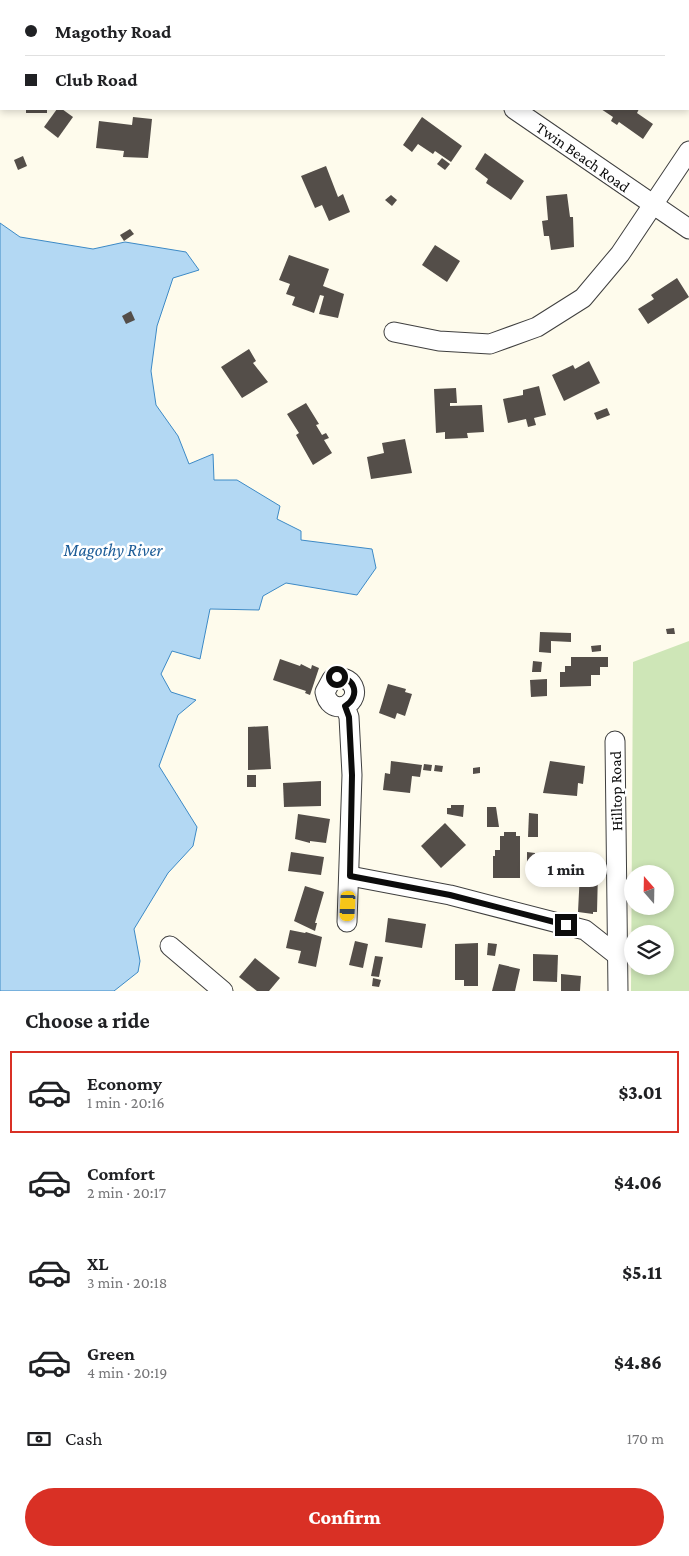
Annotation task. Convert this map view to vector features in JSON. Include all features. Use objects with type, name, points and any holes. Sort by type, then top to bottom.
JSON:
[{"type":"street","name":"Twin Beach Road","points":[[515,110],[689,229]]},
{"type":"street","points":[[394,332],[439,341],[490,344],[537,327],[583,298],[620,254],[689,151]]},
{"type":"street","points":[[345,706],[349,717],[352,775],[347,922]]},
{"type":"street","name":"Hilltop Road","points":[[615,741],[618,991]]},
{"type":"street","points":[[350,876],[450,895],[585,930],[618,956]]},
{"type":"street","points":[[170,946],[222,991]]},
{"type":"green space","points":[[689,641],[689,991],[631,991],[631,975],[674,975],[674,925],[631,925],[631,915],[674,915],[674,865],[632,865],[633,662]]},
{"type":"water","name":"Magothy River","points":[[0,223],[20,237],[93,249],[125,242],[186,252],[199,270],[173,278],[157,326],[151,371],[156,405],[178,436],[189,464],[213,454],[214,480],[237,480],[280,506],[277,519],[301,531],[301,540],[372,549],[376,568],[357,595],[286,583],[263,596],[259,610],[210,609],[200,659],[172,651],[161,674],[171,692],[196,700],[178,715],[159,766],[197,827],[193,846],[168,873],[134,929],[140,961],[138,972],[114,991],[0,991]]},
{"type":"building","points":[[26,110],[47,110],[47,113],[26,113]]},
{"type":"building","points":[[56,110],[63,110],[73,117],[58,138],[44,127]]},
{"type":"building","points":[[602,110],[638,110],[637,113],[653,124],[643,139],[619,122],[617,125],[611,121],[613,117]]},
{"type":"building","points":[[133,117],[152,119],[148,158],[123,157],[124,151],[96,148],[99,121],[132,125]]},
{"type":"building","points":[[422,117],[462,146],[451,162],[435,151],[433,154],[418,144],[412,152],[403,145]]},
{"type":"building","points":[[485,153],[524,181],[511,200],[486,183],[488,179],[475,169]]},
{"type":"building","points":[[23,156],[27,166],[18,170],[14,160]]},
{"type":"building","points":[[442,158],[450,164],[445,170],[437,164]]},
{"type":"building","points":[[326,166],[338,197],[343,194],[350,212],[329,221],[322,205],[315,208],[301,176]]},
{"type":"building","points":[[567,194],[570,217],[573,217],[574,247],[551,250],[549,236],[544,236],[542,221],[548,220],[546,196]]},
{"type":"building","points":[[391,195],[397,200],[392,206],[385,200]]},
{"type":"building","points":[[130,229],[134,234],[124,241],[120,235]]},
{"type":"building","points":[[435,245],[460,261],[447,282],[422,265]]},
{"type":"building","points":[[289,255],[329,269],[323,286],[344,294],[338,318],[319,314],[324,296],[320,295],[314,313],[292,305],[295,297],[286,294],[290,284],[279,280]]},
{"type":"building","points":[[677,278],[689,297],[648,324],[638,309],[654,299],[651,295]]},
{"type":"building","points":[[131,311],[135,320],[126,324],[122,316]]},
{"type":"building","points":[[249,349],[256,361],[253,363],[268,382],[242,398],[221,367]]},
{"type":"building","points":[[589,361],[600,383],[564,401],[552,375],[573,365],[575,369]]},
{"type":"building","points":[[539,386],[546,415],[534,418],[536,425],[528,427],[526,419],[508,423],[503,399],[523,395],[523,390]]},
{"type":"building","points":[[456,388],[457,403],[450,403],[450,406],[482,405],[484,432],[467,433],[468,438],[445,439],[445,432],[436,433],[434,389]]},
{"type":"building","points":[[306,403],[319,424],[316,425],[322,435],[326,433],[329,438],[324,440],[332,453],[313,465],[296,435],[299,433],[287,414]]},
{"type":"building","points":[[607,408],[610,415],[597,420],[594,413]]},
{"type":"building","points":[[405,439],[412,473],[371,479],[367,457],[384,453],[382,443]]},
{"type":"building","points":[[674,628],[675,634],[667,634],[666,629]]},
{"type":"building","points":[[540,632],[571,633],[571,642],[551,641],[551,653],[539,652]]},
{"type":"building","points":[[601,645],[601,651],[592,652],[591,646]]},
{"type":"building","points":[[571,657],[608,657],[608,667],[600,667],[600,675],[591,675],[591,686],[560,687],[560,672],[565,672],[565,666],[571,666]]},
{"type":"building","points":[[280,659],[300,666],[301,664],[311,669],[312,665],[319,668],[310,695],[305,693],[306,691],[273,680]]},
{"type":"building","points":[[533,661],[542,662],[541,672],[532,672]]},
{"type":"building","points":[[547,679],[547,696],[531,697],[530,680]]},
{"type":"building","points":[[388,684],[406,689],[405,692],[412,694],[405,716],[397,713],[395,719],[379,713]]},
{"type":"building","points":[[268,726],[271,769],[248,770],[248,727]]},
{"type":"building","points":[[391,761],[422,765],[420,777],[412,776],[410,793],[383,790],[385,773],[390,774]]},
{"type":"building","points":[[550,761],[585,766],[583,784],[578,783],[577,796],[543,793]]},
{"type":"building","points":[[424,764],[432,765],[431,771],[423,770]]},
{"type":"building","points":[[435,765],[443,766],[442,772],[434,771]]},
{"type":"building","points":[[480,767],[480,773],[473,774],[473,768]]},
{"type":"building","points":[[247,775],[256,775],[256,787],[247,787]]},
{"type":"building","points":[[321,781],[321,806],[284,807],[283,783]]},
{"type":"building","points":[[451,805],[464,805],[463,817],[447,814],[447,808],[451,808]]},
{"type":"building","points":[[487,807],[496,807],[499,827],[487,827]]},
{"type":"building","points":[[529,813],[538,814],[538,837],[528,837]]},
{"type":"building","points":[[298,814],[330,819],[326,843],[310,841],[310,843],[295,839]]},
{"type":"building","points":[[445,823],[466,845],[441,868],[421,846]]},
{"type":"building","points":[[504,832],[516,832],[516,836],[520,836],[520,878],[493,878],[493,856],[495,856],[495,850],[500,850],[500,836],[504,836]]},
{"type":"building","points":[[291,852],[324,857],[321,875],[288,871]]},
{"type":"building","points":[[527,852],[535,853],[535,868],[527,867]]},
{"type":"building","points":[[540,858],[556,858],[556,887],[540,886]]},
{"type":"building","points":[[580,872],[598,872],[597,912],[593,912],[593,914],[578,912]]},
{"type":"building","points":[[305,886],[324,892],[315,923],[317,923],[315,931],[294,921]]},
{"type":"building","points":[[388,918],[426,924],[422,948],[385,942]]},
{"type":"building","points":[[290,930],[322,937],[316,967],[298,963],[301,951],[286,948]]},
{"type":"building","points":[[355,941],[368,944],[363,968],[349,965]]},
{"type":"building","points":[[478,943],[478,986],[464,986],[464,980],[455,980],[455,944]]},
{"type":"building","points":[[488,943],[497,944],[495,956],[487,955]]},
{"type":"building","points":[[533,954],[558,955],[557,982],[533,981]]},
{"type":"building","points":[[375,956],[383,957],[379,977],[371,976]]},
{"type":"building","points":[[255,958],[280,978],[269,991],[257,991],[239,977]]},
{"type":"building","points":[[499,964],[520,969],[515,991],[492,991]]},
{"type":"building","points":[[561,974],[581,976],[580,991],[561,991]]},
{"type":"building","points":[[373,978],[381,980],[379,987],[372,986]]},
{"type":"route","points":[[337,677],[347,678],[351,681],[355,690],[353,700],[345,706],[349,717],[352,775],[350,876],[450,895],[566,925]]}]
